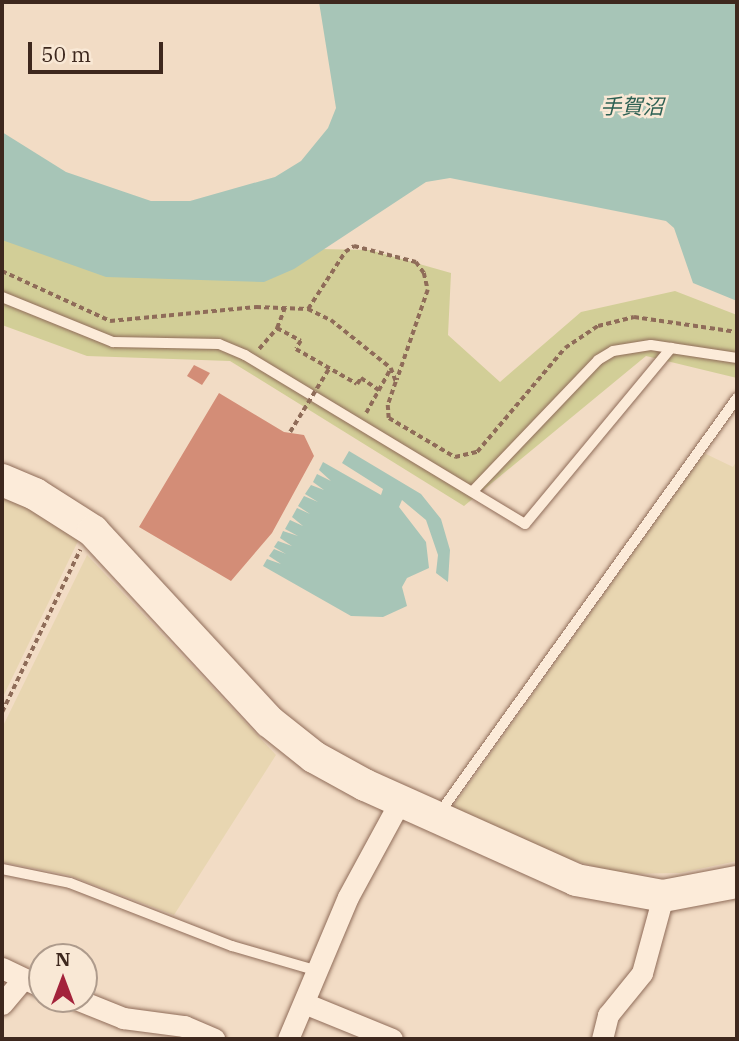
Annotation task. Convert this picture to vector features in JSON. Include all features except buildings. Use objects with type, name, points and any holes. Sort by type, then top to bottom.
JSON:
[{"type":"street","points":[[2,480],[35,494],[93,531],[270,722],[314,757],[399,803],[437,817],[576,880],[663,896],[737,881]]},
{"type":"street","points":[[288,1039],[348,897],[399,803]]},
{"type":"street","points":[[602,1039],[608,1015],[642,973],[663,896]]},
{"type":"street","points":[[2,968],[28,982]]},
{"type":"street","points":[[2,1004],[28,987]]},
{"type":"street","points":[[304,1003],[392,1039]]},
{"type":"street","points":[[98,1008],[123,1018],[184,1026],[214,1039]]},
{"type":"lane","points":[[2,297],[113,342],[219,344],[236,351],[525,524],[671,348]]},
{"type":"lane","points":[[473,491],[598,360],[635,345],[737,358]]},
{"type":"lane","points":[[437,817],[737,398]]},
{"type":"lane","points":[[2,869],[70,883],[232,946],[318,971]]},
{"type":"path","points":[[308,309],[345,252],[354,246],[416,262],[424,273],[428,290],[388,405],[389,418],[455,457],[477,452],[565,348],[598,326],[634,317],[737,332]]},
{"type":"path","points":[[2,271],[110,321],[285,307],[308,309],[331,320],[391,368],[396,382]]},
{"type":"path","points":[[263,344],[276,328],[285,307]]},
{"type":"path","points":[[276,328],[301,341],[296,349],[357,384],[361,378],[379,390]]},
{"type":"path","points":[[290,432],[330,367]]},
{"type":"path","points":[[370,407],[391,368]]},
{"type":"path","points":[[2,712],[93,531]]},
{"type":"shaded area","points":[[2,231],[45,244],[370,250],[451,273],[448,335],[500,382],[581,312],[675,291],[737,315],[737,378],[646,356],[464,506],[230,361],[87,356],[2,325]]},
{"type":"shaded area","points":[[704,453],[733,467],[737,460],[737,861],[680,873],[622,874],[564,858],[451,809]]},
{"type":"shaded area","points":[[2,493],[80,537],[2,699]]},
{"type":"shaded area","points":[[87,555],[276,755],[174,915],[68,875],[2,862],[2,728]]},
{"type":"water","name":"手賀沼","points":[[319,2],[737,2],[737,301],[693,283],[674,228],[666,221],[450,178],[426,182],[294,269],[264,282],[106,277],[2,240],[2,132],[66,172],[151,201],[190,201],[275,177],[301,161],[328,128],[336,108]]},
{"type":"water","points":[[349,451],[421,494],[441,519],[450,550],[448,582],[436,573],[438,555],[426,520],[402,500],[399,507],[426,542],[429,568],[407,578],[402,587],[407,606],[383,617],[351,616],[263,566],[267,559],[281,564],[269,556],[274,549],[286,554],[274,547],[278,541],[292,546],[280,538],[283,531],[298,536],[285,529],[290,520],[303,526],[292,517],[297,508],[310,514],[298,506],[304,496],[318,502],[305,494],[311,485],[324,490],[313,482],[317,474],[331,481],[319,470],[323,462],[381,495],[383,489],[342,463]]}]
